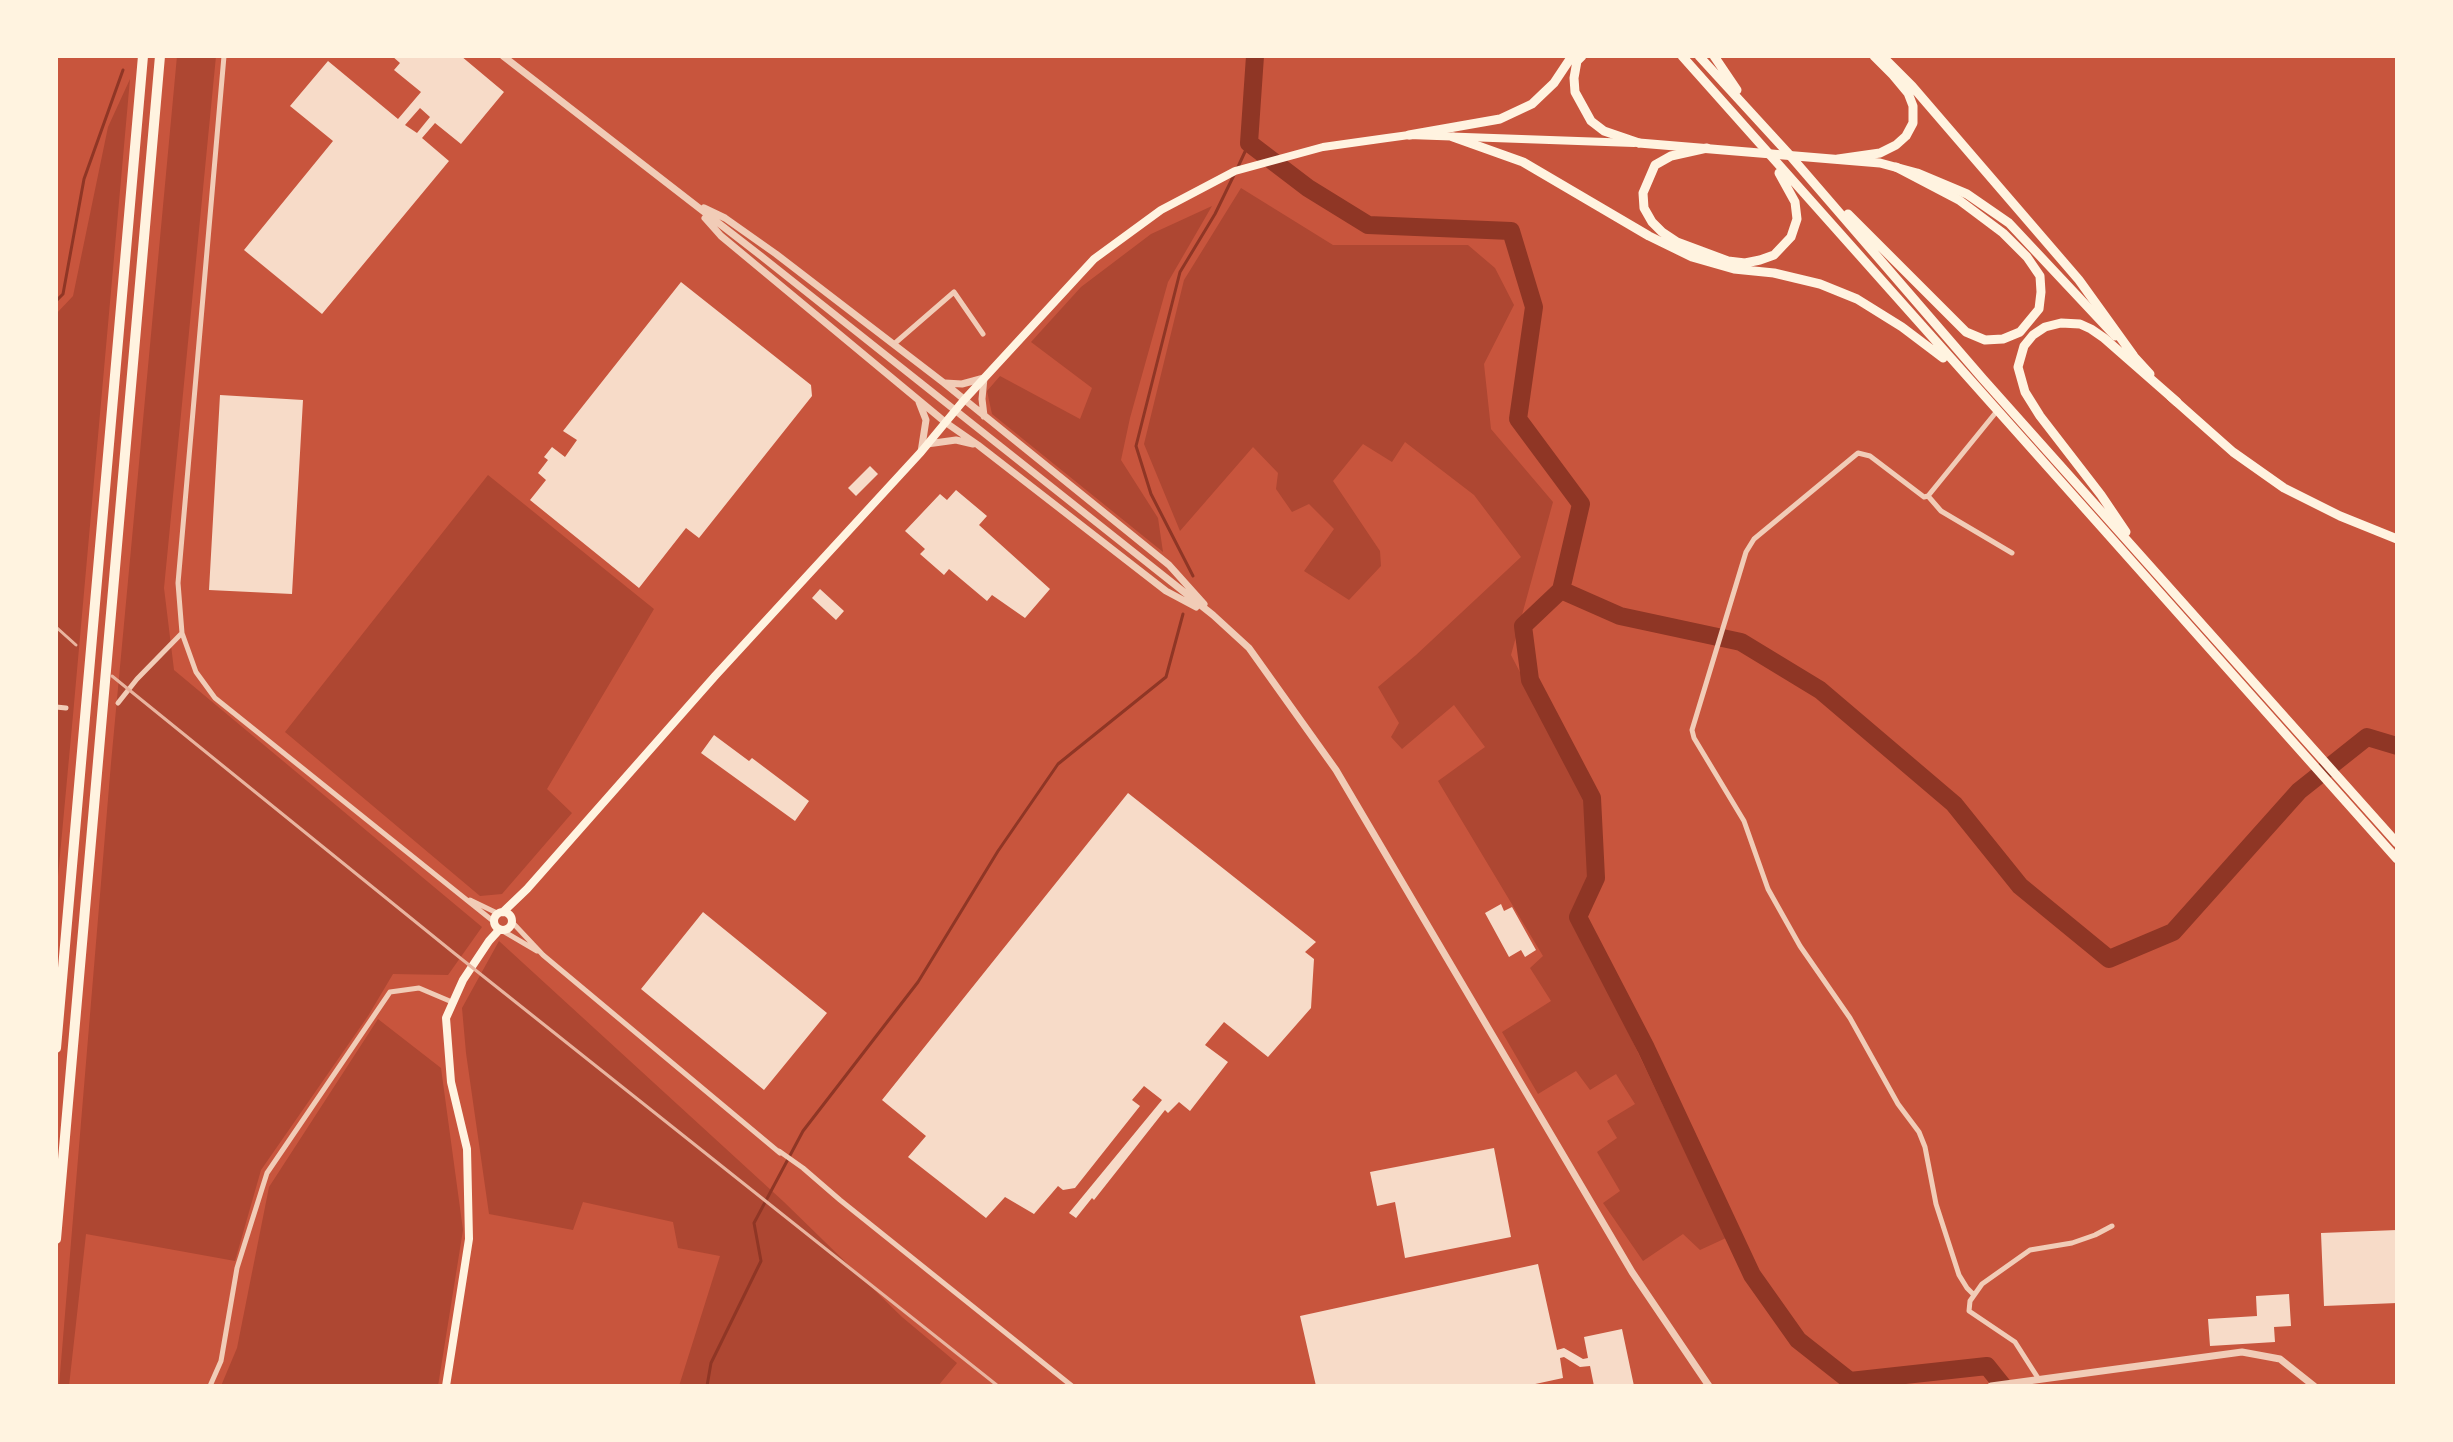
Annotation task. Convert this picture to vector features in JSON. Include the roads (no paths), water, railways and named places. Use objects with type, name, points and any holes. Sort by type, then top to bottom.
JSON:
[{"type":"highway","points":[[56,1048],[143,56]]},
{"type":"highway","points":[[56,1239],[160,56]]},
{"type":"main road","points":[[446,1386],[469,1239],[467,1149],[451,1082],[446,1018],[463,980],[501,921],[527,889],[715,676],[1094,259],[1161,210],[1235,171],[1323,147],[1500,119],[1532,104],[1554,83],[1572,56]]},
{"type":"main road","points":[[1582,56],[1577,61],[1575,92],[1591,121],[1604,131],[1639,143]]},
{"type":"main road","points":[[1674,56],[1712,91]]},
{"type":"main road","points":[[1682,56],[1997,411],[2347,794],[2397,843]]},
{"type":"main road","points":[[1699,56],[1764,129],[1966,332],[1985,340],[2003,339],[2020,332],[2039,309],[2041,292],[2040,276],[2027,257],[2003,233],[1959,200],[1896,167]]},
{"type":"main road","points":[[1714,56],[1764,129]]},
{"type":"main road","points":[[1838,159],[1880,153],[1906,136],[1913,123],[1913,106],[1908,93],[1874,56]]},
{"type":"main road","points":[[1882,56],[1912,86],[2069,268],[2133,355]]},
{"type":"main road","points":[[1409,135],[1707,148],[1880,163],[1917,173],[1967,194],[2009,223],[2177,402]]},
{"type":"main road","points":[[1707,148],[1671,156],[1655,165],[1643,193],[1644,208],[1652,222],[1677,242],[1728,261],[1745,263],[1760,260],[1774,255],[1791,237],[1797,219],[1795,202],[1785,182],[1751,135]]},
{"type":"main road","points":[[1453,137],[1523,162],[1649,236],[1692,257],[1734,269],[1774,273],[1820,284],[1857,299],[1931,347],[1971,382]]},
{"type":"main road","points":[[1787,152],[1983,379],[2160,576],[2291,733]]},
{"type":"main road","points":[[2160,576],[2025,392],[2018,367],[2019,357],[2028,340],[2052,324],[2080,324],[2104,338],[2233,452],[2284,488],[2340,516],[2397,539]]},
{"type":"main road","points":[[2347,794],[2397,859]]},
{"type":"street","points":[[224,56],[178,583],[182,633],[196,672],[215,698],[462,896],[501,921],[780,1153],[803,1168],[1072,1386]]},
{"type":"street","points":[[503,56],[761,256],[1213,615],[1249,648],[1336,770],[1632,1272],[1709,1386]]},
{"type":"street","points":[[691,202],[725,218],[776,254],[944,383],[1169,565],[1213,615]]},
{"type":"street","points":[[691,202],[721,236],[945,422],[1166,591],[1213,615]]},
{"type":"street","points":[[894,344],[954,292],[983,334]]},
{"type":"street","points":[[944,383],[962,384],[984,378],[984,416]]},
{"type":"street","points":[[918,400],[926,420],[924,448],[956,440],[978,445]]},
{"type":"street","points":[[1928,496],[1997,411]]},
{"type":"street","points":[[1928,496],[1924,497],[1870,456],[1858,453],[1754,539],[1746,552],[1692,730],[1744,821],[1768,889],[1800,946],[1850,1018],[1898,1104],[1919,1132],[1936,1204],[1959,1275],[1974,1295]]},
{"type":"street","points":[[1928,496],[1935,507],[2012,553]]},
{"type":"street","points":[[118,703],[182,633]]},
{"type":"street","points":[[56,707],[66,708]]},
{"type":"street","points":[[501,921],[543,955]]},
{"type":"street","points":[[210,1386],[221,1361],[237,1268],[267,1173],[390,992],[419,988],[452,1002]]},
{"type":"street","points":[[2038,1378],[2015,1342],[1969,1311],[1970,1301],[1982,1284],[2030,1250],[2072,1243],[2112,1226]]},
{"type":"street","points":[[1991,1386],[2242,1352],[2280,1359],[2314,1386]]},
{"type":"waterway","points":[[1255,56],[1249,143],[1308,188],[1368,225],[1511,231],[1534,307],[1518,419],[1581,504],[1561,590],[1620,616],[1741,642],[1820,690],[1954,804],[2020,886],[2109,959],[2173,932],[2299,791],[2367,737],[2397,746]]},
{"type":"waterway","points":[[56,301],[63,294],[84,179],[123,70]]},
{"type":"waterway","points":[[1237,169],[1249,143]]},
{"type":"waterway","points":[[1193,576],[1151,494],[1136,446],[1180,272],[1234,175]]},
{"type":"waterway","points":[[1561,590],[1523,626],[1530,680],[1592,798],[1596,878],[1578,917],[1646,1048],[1752,1275],[1798,1340],[1850,1381],[1987,1366],[2003,1386]]},
{"type":"waterway","points":[[707,1386],[711,1363],[761,1261],[754,1223],[803,1131],[918,982],[998,851],[1058,764],[1166,677],[1183,614]]},
{"type":"railway","points":[[56,627],[76,645]]},
{"type":"railway","points":[[112,676],[998,1386]]}]
